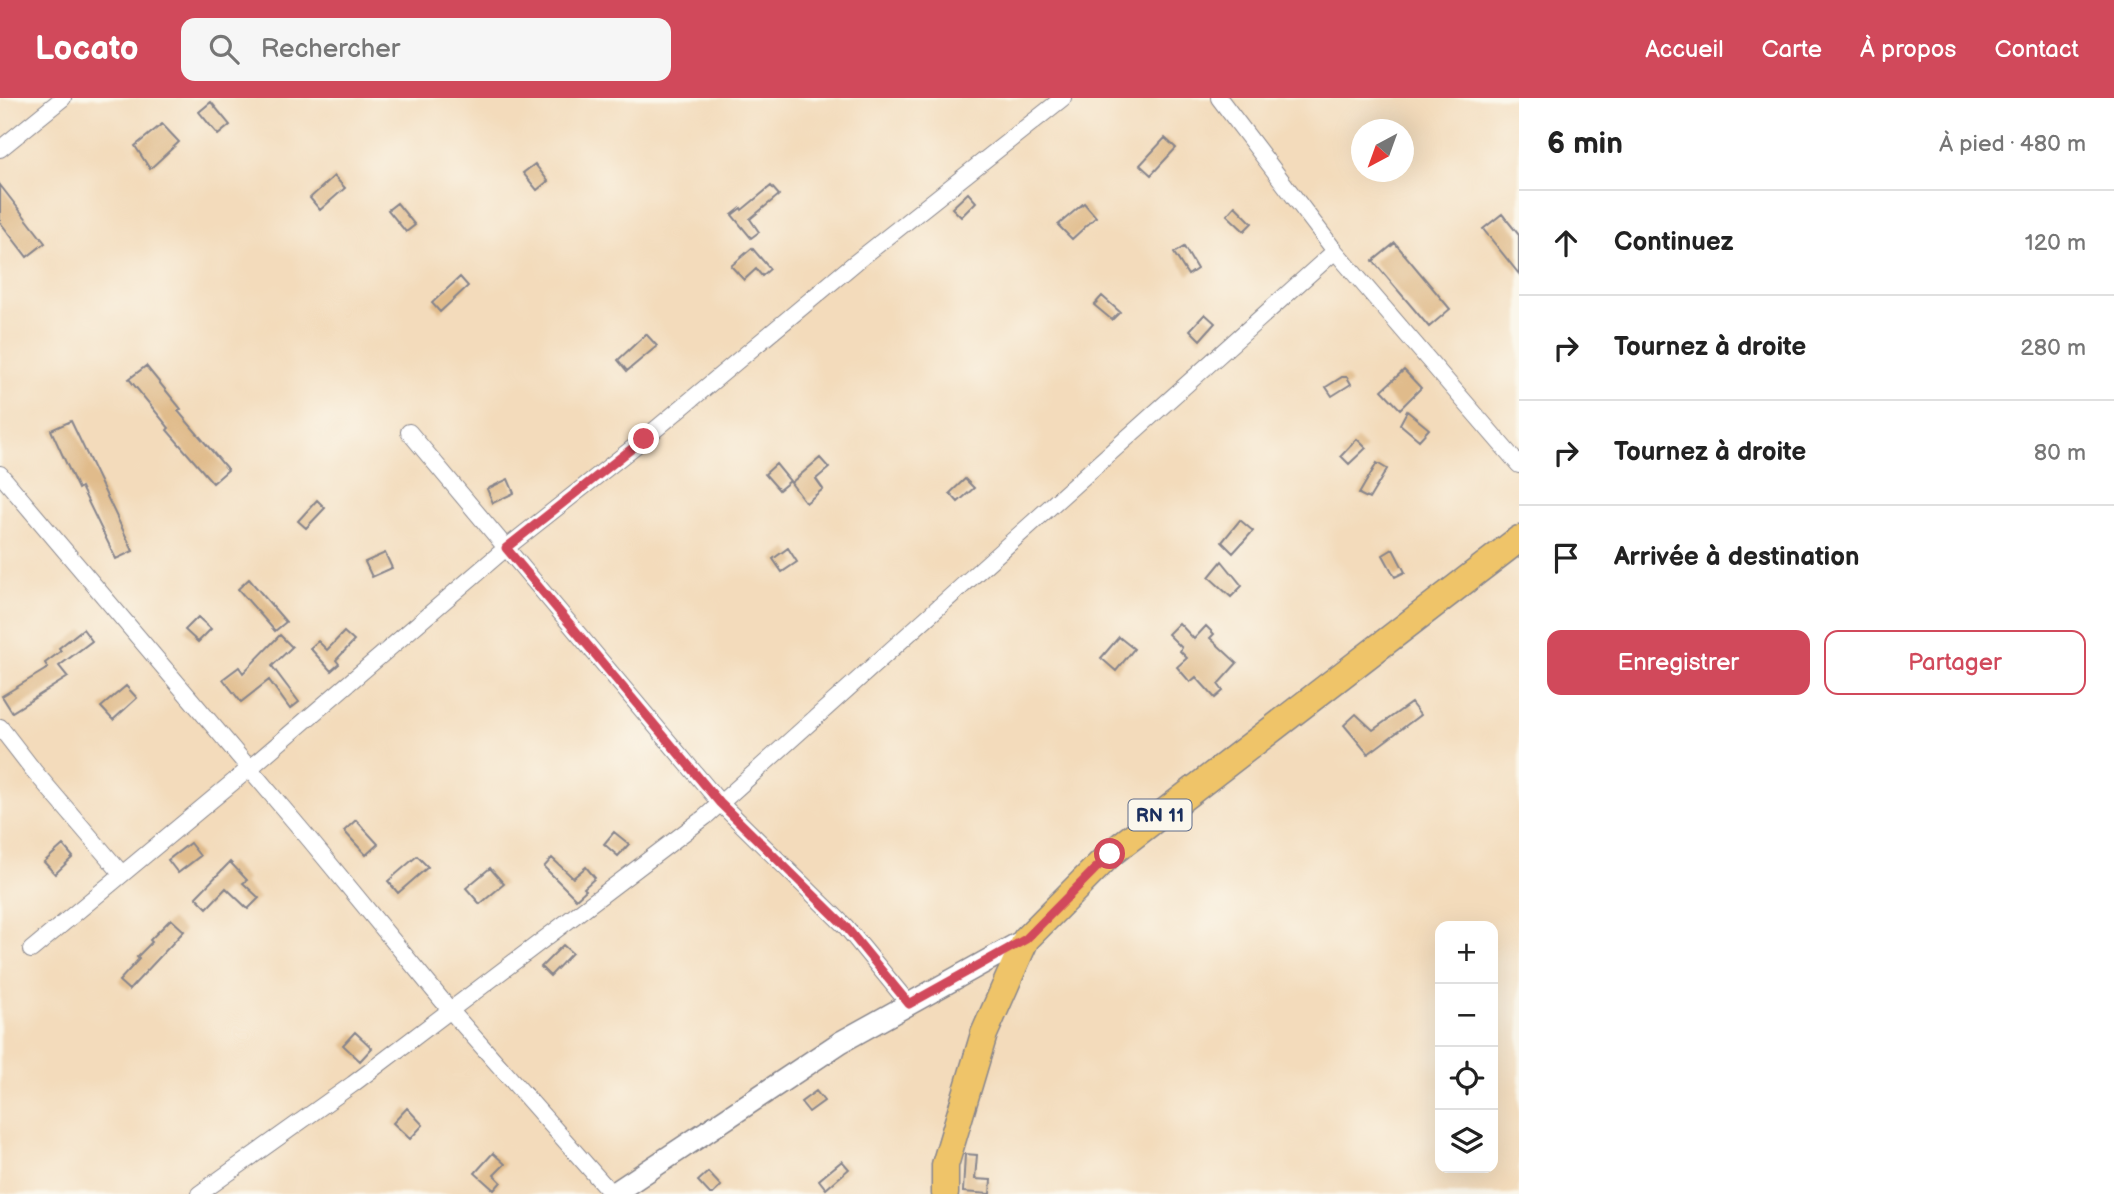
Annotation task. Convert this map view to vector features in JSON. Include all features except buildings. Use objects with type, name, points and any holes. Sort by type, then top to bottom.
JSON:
[{"type":"main road","name":"RN 11","points":[[945,1194],[945,1165],[984,1034],[1026,939],[1110,854],[1519,539]]},
{"type":"street","points":[[0,149],[63,98]]},
{"type":"street","points":[[31,950],[250,768],[506,548],[644,439],[856,262],[1063,98]]},
{"type":"street","points":[[1219,98],[1335,251],[1519,465]]},
{"type":"street","points":[[199,1194],[353,1084],[720,803],[1335,251]]},
{"type":"street","points":[[409,432],[720,803],[846,927],[909,1004]]},
{"type":"street","points":[[0,474],[250,768],[450,1010],[613,1194],[841,1042],[1026,939]]},
{"type":"street","points":[[0,727],[122,874]]},
{"type":"route","points":[[644,439],[506,548],[720,803],[846,927],[909,1004],[1026,939],[1110,854]]}]
